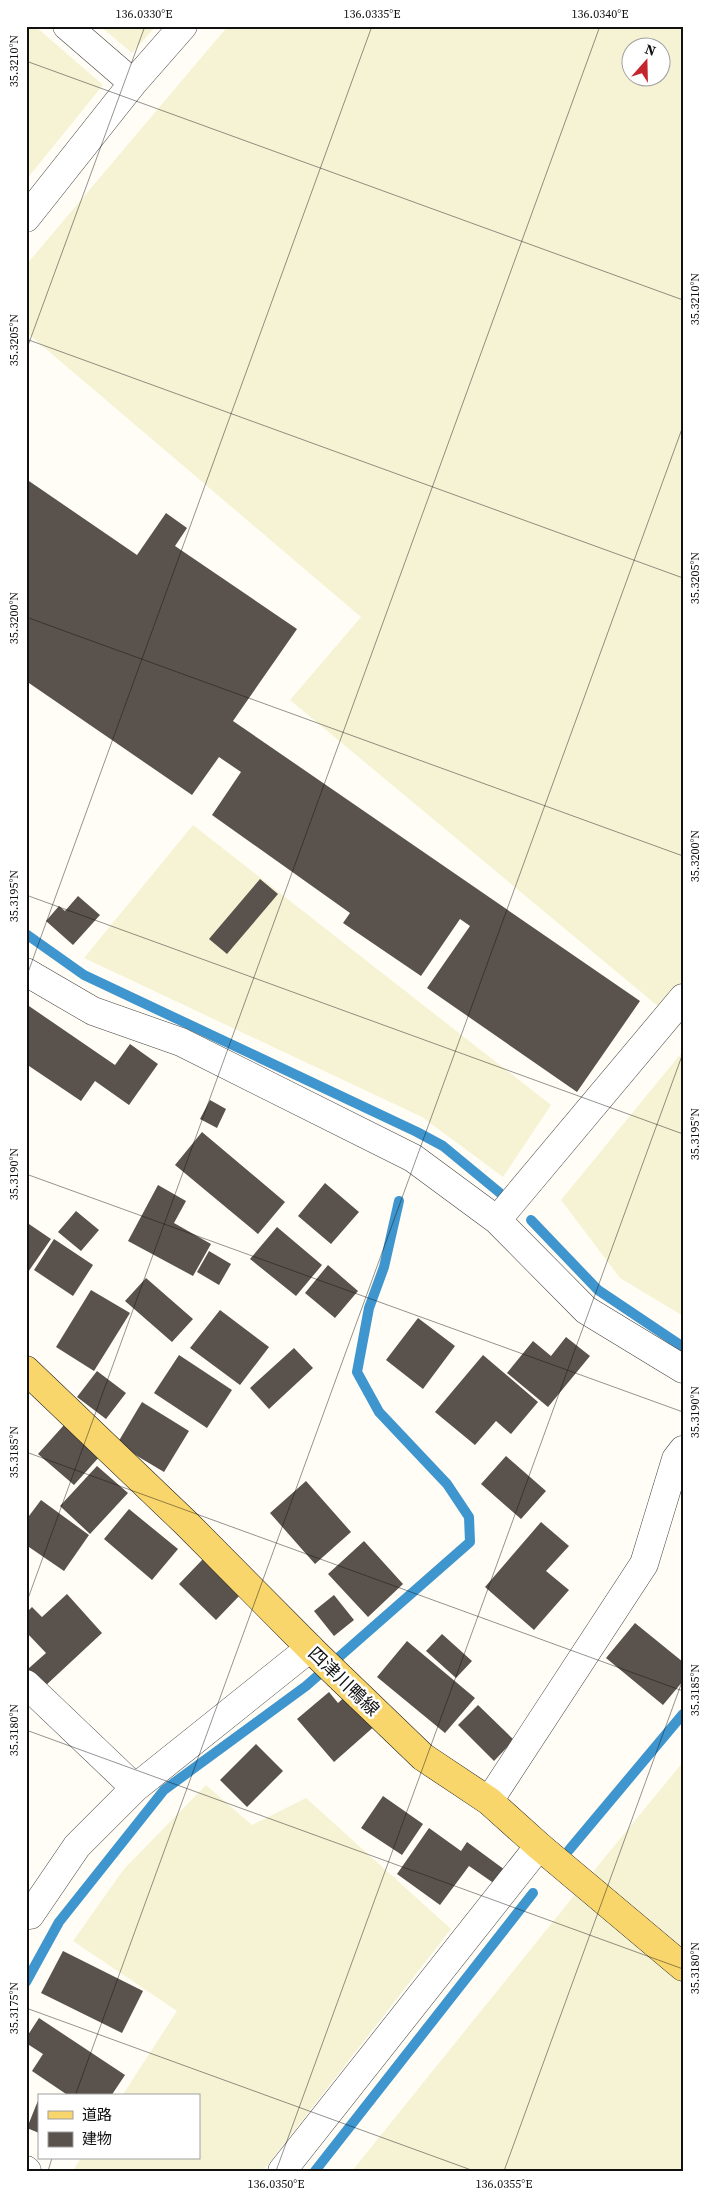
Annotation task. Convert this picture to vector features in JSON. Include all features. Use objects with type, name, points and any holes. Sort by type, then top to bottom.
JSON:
[{"type":"main road","name":"四津川鴨線","points":[[27,1371],[186,1523],[313,1652],[423,1757],[489,1802],[683,1967]]},
{"type":"street","points":[[66,26],[133,83]]},
{"type":"street","points":[[26,218],[133,83],[183,26]]},
{"type":"street","points":[[26,972],[93,1011],[181,1042],[413,1158],[497,1220],[586,1310],[683,1369]]},
{"type":"street","points":[[497,1220],[683,998]]},
{"type":"street","points":[[489,1802],[644,1564],[676,1458],[683,1450]]},
{"type":"street","points":[[27,1917],[77,1846],[135,1788],[313,1652]]},
{"type":"street","points":[[26,1684],[135,1788]]},
{"type":"street","points":[[282,2171],[539,1846]]},
{"type":"shaded area","points":[[26,26],[35,26],[103,85],[26,180]]},
{"type":"shaded area","points":[[100,26],[156,26],[132,53]]},
{"type":"shaded area","points":[[228,26],[683,26],[683,1027],[290,700],[361,617],[26,332],[26,265]]},
{"type":"shaded area","points":[[193,825],[551,1105],[503,1177],[422,1117],[84,958]]},
{"type":"shaded area","points":[[683,1051],[683,1316],[620,1278],[561,1200]]},
{"type":"shaded area","points":[[683,1762],[683,2171],[352,2171],[605,1857]]},
{"type":"shaded area","points":[[206,1785],[252,1825],[306,1798],[451,1929],[263,2171],[73,2171],[80,2160],[200,2160],[200,2094],[123,2094],[177,2011],[73,1941],[124,1869]]},
{"type":"building","points":[[26,479],[137,555],[166,513],[187,528],[175,546],[297,629],[233,721],[640,1001],[577,1092],[427,988],[470,926],[460,919],[421,976],[343,923],[350,913],[212,815],[241,772],[219,757],[192,795],[26,681]]},
{"type":"building","points":[[260,879],[278,894],[227,954],[209,939]]},
{"type":"building","points":[[78,896],[100,915],[73,945],[46,921],[59,906],[65,911]]},
{"type":"building","points":[[26,1004],[115,1065],[130,1044],[158,1064],[129,1105],[95,1081],[81,1101],[26,1064]]},
{"type":"building","points":[[210,1100],[226,1109],[217,1128],[200,1119]]},
{"type":"building","points":[[202,1132],[285,1202],[258,1234],[175,1165]]},
{"type":"building","points":[[325,1183],[359,1212],[331,1244],[298,1216]]},
{"type":"building","points":[[158,1185],[186,1201],[174,1223],[211,1244],[193,1276],[128,1241]]},
{"type":"building","points":[[76,1211],[99,1230],[81,1251],[58,1232]]},
{"type":"building","points":[[26,1222],[51,1239],[26,1275]]},
{"type":"building","points":[[277,1227],[322,1265],[296,1296],[250,1259]]},
{"type":"building","points":[[54,1239],[93,1265],[73,1296],[34,1270]]},
{"type":"building","points":[[209,1251],[231,1264],[219,1285],[197,1272]]},
{"type":"building","points":[[328,1265],[358,1291],[335,1318],[305,1293]]},
{"type":"building","points":[[146,1278],[193,1319],[172,1342],[125,1301]]},
{"type":"building","points":[[91,1290],[130,1313],[94,1371],[56,1347]]},
{"type":"building","points":[[220,1310],[269,1347],[240,1385],[190,1348]]},
{"type":"building","points":[[418,1318],[455,1346],[423,1389],[386,1360]]},
{"type":"building","points":[[566,1337],[590,1356],[548,1407],[507,1373],[533,1341],[551,1356]]},
{"type":"building","points":[[294,1348],[313,1368],[269,1409],[250,1388]]},
{"type":"building","points":[[179,1355],[232,1390],[207,1428],[154,1393]]},
{"type":"building","points":[[483,1355],[538,1402],[511,1434],[496,1421],[475,1445],[435,1412]]},
{"type":"building","points":[[97,1371],[126,1393],[106,1419],[77,1397]]},
{"type":"building","points":[[142,1402],[189,1431],[164,1472],[117,1444]]},
{"type":"building","points":[[64,1425],[100,1456],[74,1485],[38,1454]]},
{"type":"building","points":[[506,1456],[546,1491],[521,1519],[481,1484]]},
{"type":"building","points":[[97,1466],[128,1493],[90,1534],[60,1506]]},
{"type":"building","points":[[306,1481],[351,1532],[315,1564],[270,1513]]},
{"type":"building","points":[[41,1500],[89,1535],[64,1571],[26,1545],[26,1520]]},
{"type":"building","points":[[129,1509],[178,1549],[152,1580],[104,1539]]},
{"type":"building","points":[[541,1522],[569,1546],[546,1571],[569,1590],[534,1630],[485,1587]]},
{"type":"building","points":[[364,1541],[403,1584],[368,1617],[328,1574]]},
{"type":"building","points":[[204,1558],[242,1593],[216,1620],[179,1584]]},
{"type":"building","points":[[67,1594],[102,1633],[44,1687],[28,1669],[46,1653],[26,1632],[26,1613],[32,1607],[42,1617]]},
{"type":"building","points":[[334,1595],[354,1620],[334,1636],[314,1611]]},
{"type":"building","points":[[635,1623],[683,1662],[683,1681],[663,1705],[606,1658]]},
{"type":"building","points":[[442,1634],[472,1661],[456,1678],[426,1651]]},
{"type":"building","points":[[407,1641],[475,1698],[445,1733],[377,1677]]},
{"type":"building","points":[[329,1692],[338,1703],[350,1692],[377,1724],[334,1762],[297,1719]]},
{"type":"building","points":[[478,1705],[514,1740],[494,1761],[458,1725]]},
{"type":"building","points":[[256,1744],[283,1771],[247,1807],[220,1780]]},
{"type":"building","points":[[383,1796],[423,1824],[402,1855],[361,1828]]},
{"type":"building","points":[[429,1828],[461,1851],[467,1842],[505,1870],[495,1884],[469,1866],[440,1905],[397,1874]]},
{"type":"building","points":[[63,1951],[143,1991],[122,2033],[41,1993]]},
{"type":"building","points":[[39,2018],[125,2075],[112,2094],[66,2094],[32,2071],[43,2054],[26,2043],[26,2038]]},
{"type":"building","points":[[38,2100],[38,2133],[27,2128]]},
{"type":"waterway","points":[[26,934],[84,975],[443,1146],[500,1193]]},
{"type":"waterway","points":[[26,1982],[59,1922],[164,1790],[306,1686],[470,1542],[469,1517],[447,1484],[379,1412],[357,1372],[369,1308],[384,1267],[399,1201]]},
{"type":"waterway","points":[[531,1220],[598,1290],[683,1347]]},
{"type":"waterway","points":[[569,1850],[683,1714]]},
{"type":"waterway","points":[[315,2171],[533,1893]]}]
